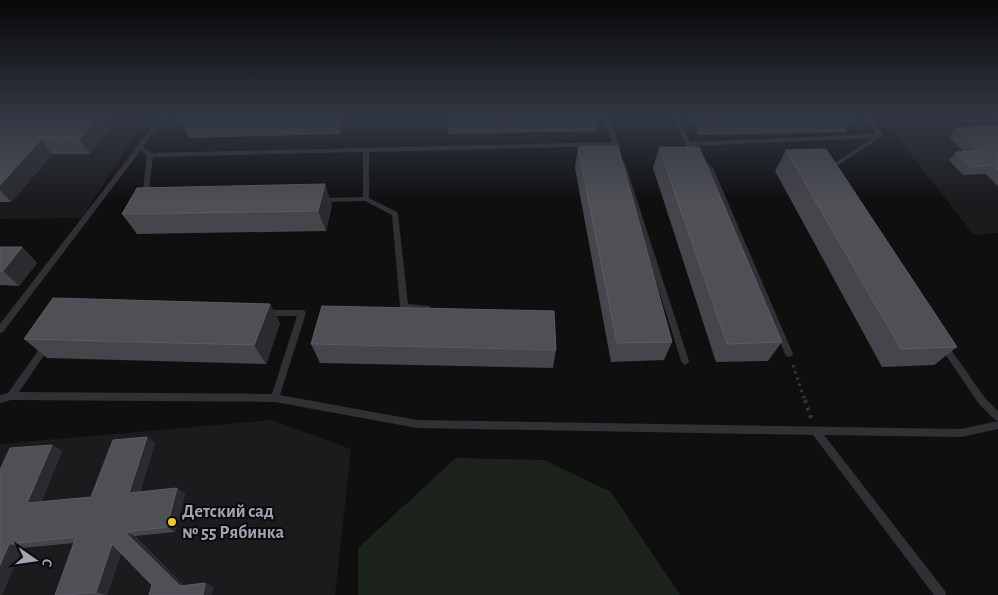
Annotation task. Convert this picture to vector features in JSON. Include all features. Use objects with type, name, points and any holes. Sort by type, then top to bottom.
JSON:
[{"type":"lane","points":[[0,330],[140,146],[150,155],[542,146]]},
{"type":"lane","points":[[617,146],[685,361]]},
{"type":"lane","points":[[690,146],[711,170],[788,354]]},
{"type":"lane","points":[[834,176],[829,168],[864,146]]},
{"type":"lane","points":[[366,150],[366,199]]},
{"type":"lane","points":[[145,205],[150,155]]},
{"type":"lane","points":[[318,201],[366,199],[395,214],[404,307],[432,308]]},
{"type":"lane","points":[[254,313],[302,314],[275,398]]},
{"type":"lane","points":[[937,335],[982,401],[998,417]]},
{"type":"lane","points":[[11,396],[50,341]]},
{"type":"lane","points":[[0,399],[11,396],[275,398],[417,424],[961,433],[998,425]]},
{"type":"lane","points":[[816,431],[941,595]]},
{"type":"path","points":[[788,354],[816,431]]},
{"type":"shaded area","points":[[0,146],[129,146],[82,218],[0,219]]},
{"type":"shaded area","points":[[904,146],[998,146],[998,233],[974,235]]},
{"type":"shaded area","name":"Детский сад № 55 Рябинка","points":[[272,420],[351,449],[335,595],[0,595],[0,444]]},
{"type":"shaded area","points":[[456,458],[544,460],[611,492],[680,595],[358,595],[358,548]]},
{"type":"building","points":[[0,146],[35,146],[0,185]]},
{"type":"building","points":[[618,146],[672,342],[617,343],[578,147]]},
{"type":"building","points":[[973,146],[998,146],[998,170],[993,165],[971,167],[956,152],[978,151]]},
{"type":"building","points":[[659,147],[699,147],[782,342],[727,344]]},
{"type":"building","points":[[826,149],[957,347],[901,349],[786,150]]},
{"type":"building","points":[[325,184],[318,211],[122,214],[137,188]]},
{"type":"building","points":[[0,247],[22,247],[3,271],[0,271]]},
{"type":"building","points":[[53,298],[270,304],[254,345],[24,339]]},
{"type":"building","points":[[322,306],[554,311],[556,350],[311,344]]},
{"type":"building","points":[[147,437],[129,493],[177,488],[167,527],[125,532],[180,586],[205,583],[203,595],[149,595],[152,585],[112,544],[96,592],[55,595],[76,537],[9,544],[0,565],[0,470],[10,448],[52,445],[27,503],[91,497],[113,440]]},
{"type":"place","name":"Детский сад № 55 Рябинка","points":[[172,522]]}]
